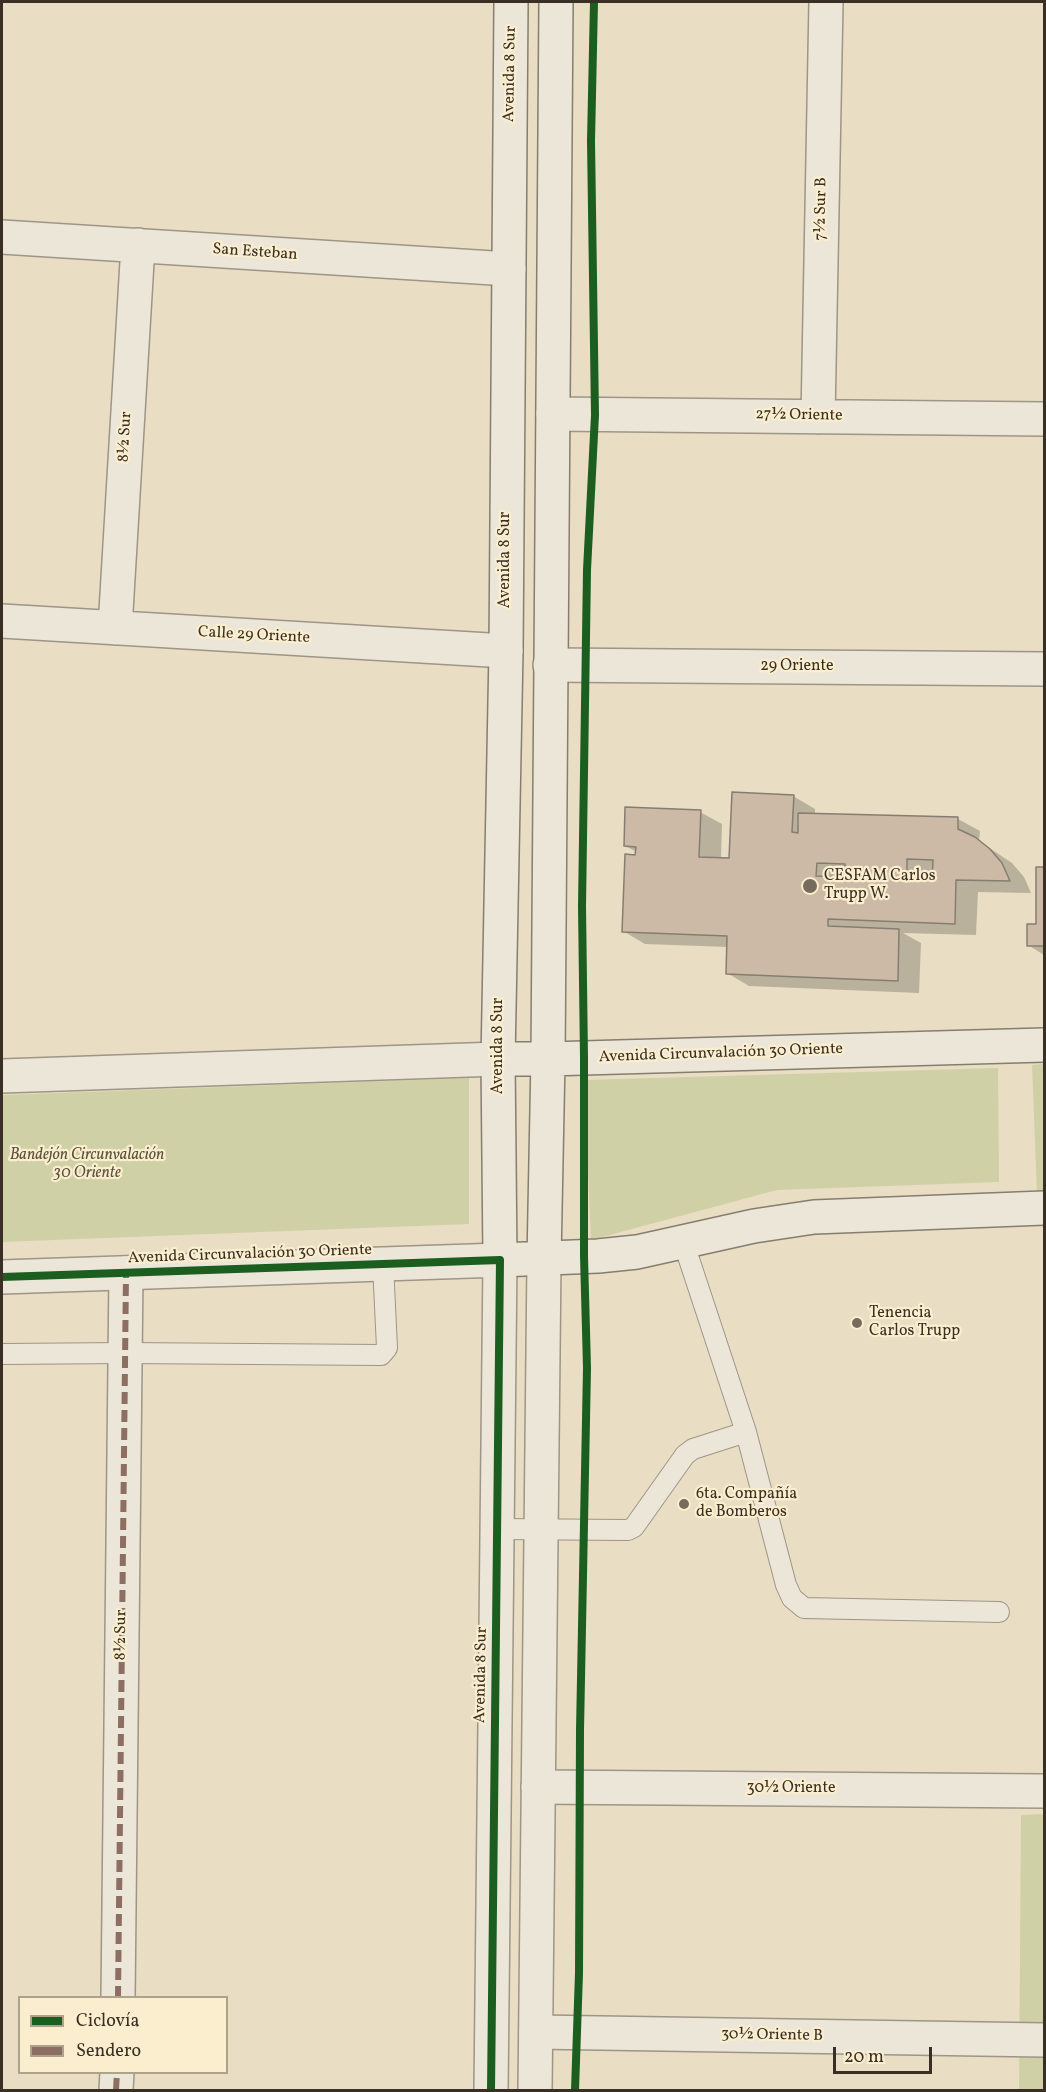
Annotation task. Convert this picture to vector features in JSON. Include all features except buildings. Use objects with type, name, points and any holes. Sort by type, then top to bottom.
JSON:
[{"type":"street","name":"Avenida 8 Sur","points":[[491,2091],[500,1260],[498,1059],[506,651],[511,2]]},
{"type":"street","points":[[535,2091],[548,1059],[556,2]]},
{"type":"street","name":"7½ Sur B","points":[[818,417],[826,2]]},
{"type":"street","name":"San Esteban","points":[[2,237],[509,269]]},
{"type":"street","name":"8½ Sur","points":[[115,628],[138,245]]},
{"type":"street","name":"27½ Oriente","points":[[553,414],[1044,419]]},
{"type":"street","name":"Calle 29 Oriente","points":[[2,621],[506,651]]},
{"type":"street","name":"29 Oriente","points":[[550,665],[1044,669]]},
{"type":"street","name":"Avenida Circunvalación 30 Oriente","points":[[2,1076],[498,1059],[1044,1045]]},
{"type":"street","name":"Avenida Circunvalación 30 Oriente","points":[[2,1277],[544,1260],[637,1252],[764,1224],[814,1217],[1044,1208]]},
{"type":"street","name":"8½ Sur","points":[[118,1996],[126,1273]]},
{"type":"street","name":"30½ Oriente","points":[[538,1787],[1044,1791]]},
{"type":"street","name":"30½ Oriente B","points":[[536,2032],[1044,2040]]},
{"type":"street","points":[[117,2074],[117,2091]]},
{"type":"lane","points":[[682,1241],[746,1432],[786,1585],[792,1598],[804,1608],[999,1612]]},
{"type":"lane","points":[[2,1354],[381,1355],[387,1348],[383,1264]]},
{"type":"lane","points":[[497,1529],[628,1530],[634,1527],[685,1455],[693,1449],[746,1432]]},
{"type":"green space","points":[[1044,1064],[1044,1194],[1037,1194],[1032,1065]]},
{"type":"green space","points":[[998,1068],[999,1182],[777,1190],[591,1240],[584,1080]]},
{"type":"green space","name":"Bandejón Circunvalación 30 Oriente","points":[[469,1078],[469,1224],[2,1242],[2,1095]]},
{"type":"green space","points":[[1044,1814],[1044,2090],[1019,2090],[1021,1815]]},
{"type":"marked path","points":[[118,1996],[126,1273]]},
{"type":"marked path","points":[[116,2090],[117,2074]]},
{"type":"cycle path","points":[[575,2090],[579,1973],[580,1730],[587,1368],[582,906],[587,570],[595,415],[591,141],[594,2]]},
{"type":"cycle path","points":[[2,1277],[500,1260],[491,2090]]},
{"type":"place","name":"CESFAM Carlos Trupp W.","points":[[810,886]]},
{"type":"place","name":"Tenencia Carlos Trupp","points":[[857,1323]]},
{"type":"place","name":"6ta. Compañía de Bomberos","points":[[684,1504]]}]
